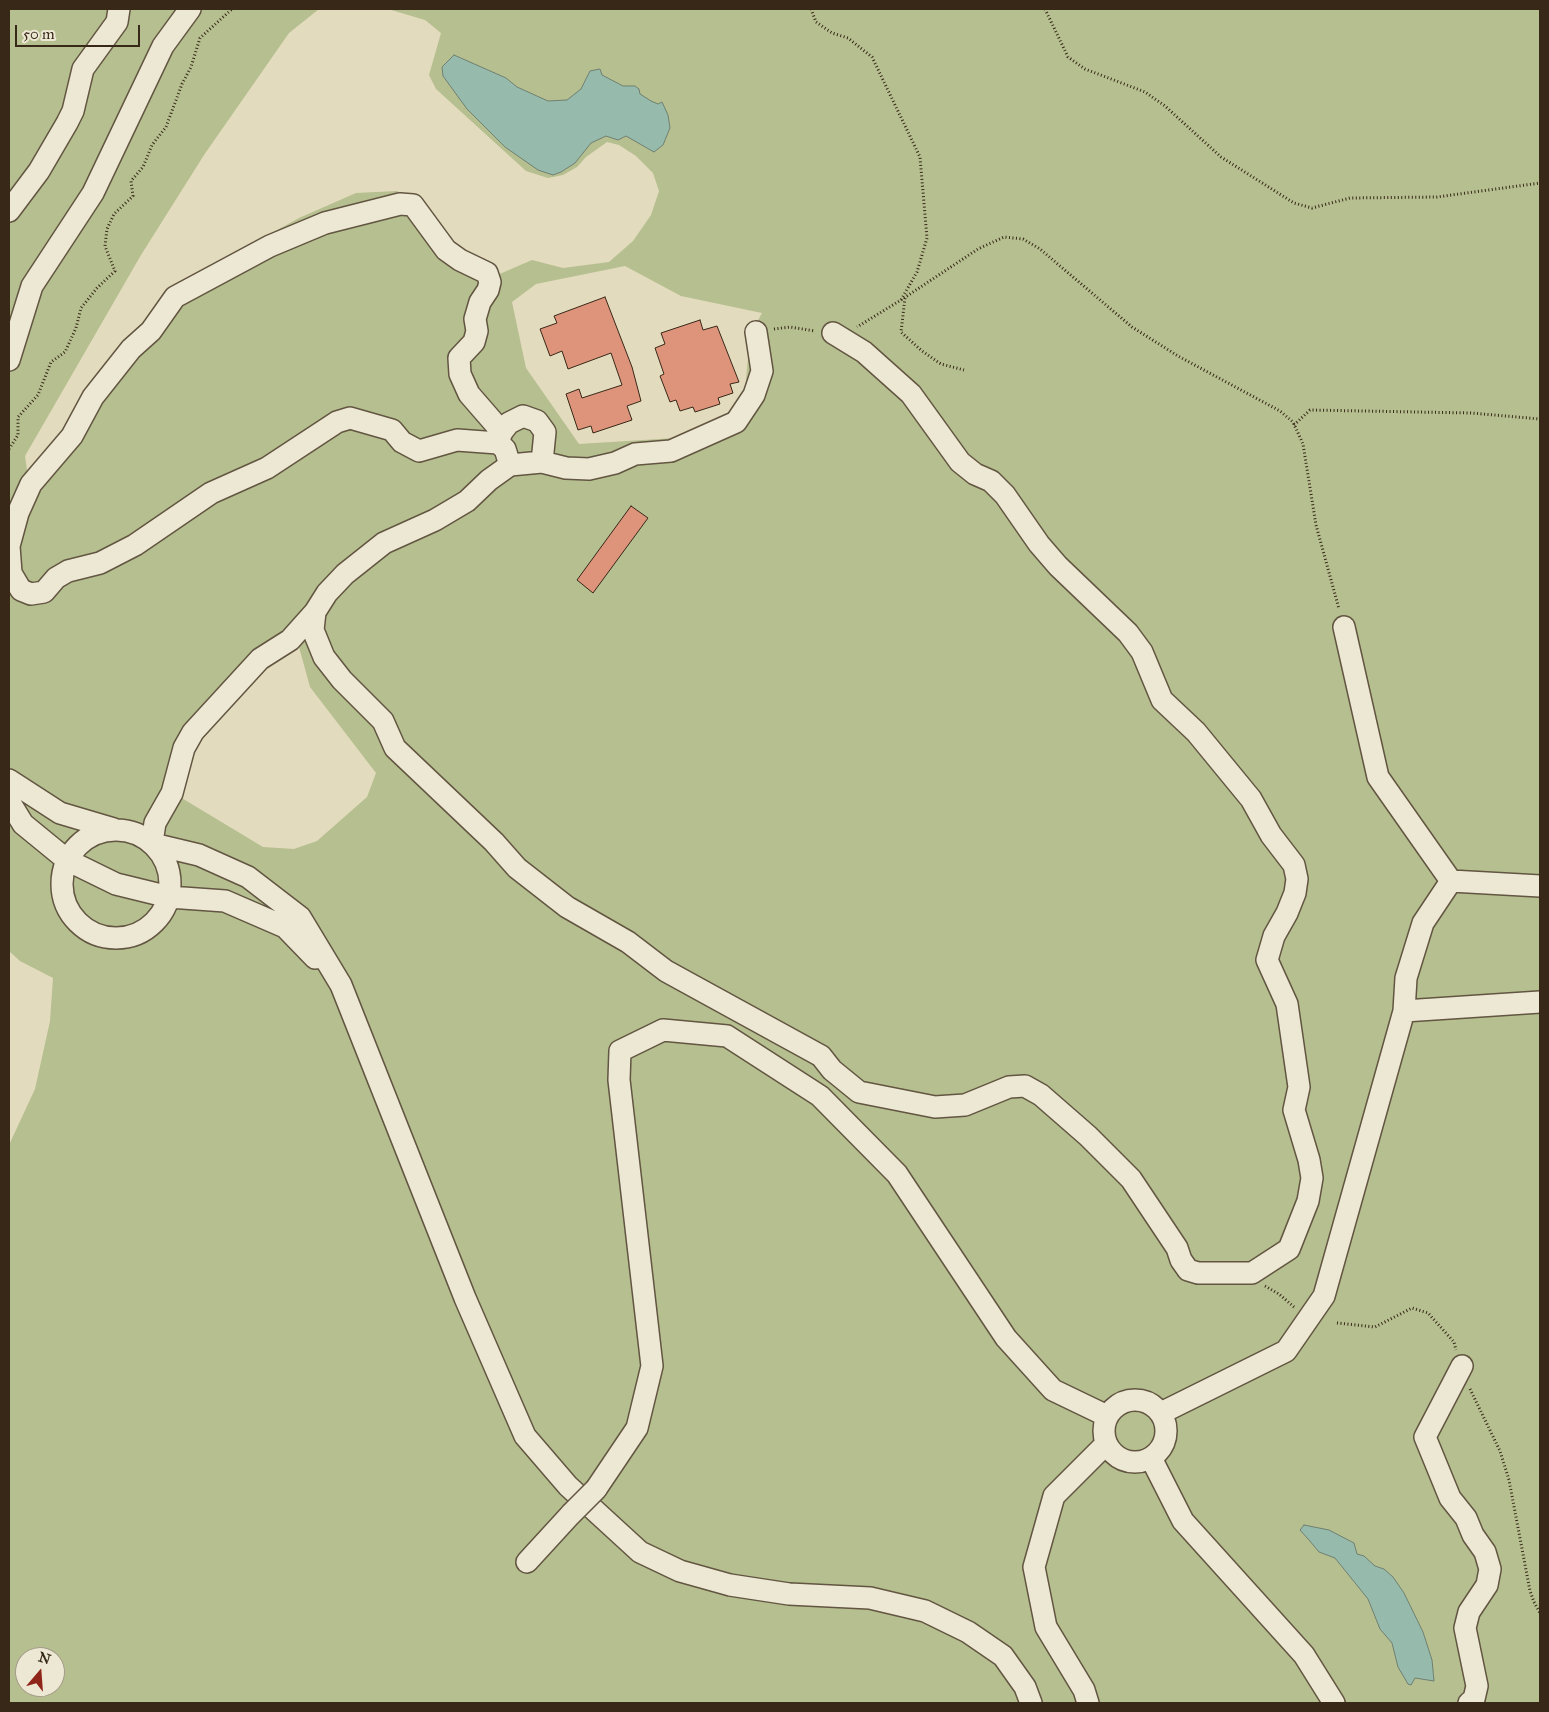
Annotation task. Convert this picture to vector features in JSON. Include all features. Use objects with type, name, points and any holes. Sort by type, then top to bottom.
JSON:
[{"type":"lane","points":[[9,211],[39,171],[67,123],[73,111],[83,69],[117,22],[119,9]]},
{"type":"lane","points":[[9,360],[32,286],[92,194],[163,46],[190,9]]},
{"type":"lane","points":[[500,437],[457,440],[419,451],[402,442],[392,430],[386,427],[350,418],[337,422],[267,468],[211,493],[135,545],[100,563],[68,571],[56,578],[44,592],[31,594],[21,590],[11,573],[9,546],[18,513],[31,484],[72,436],[93,397],[130,349],[151,331],[176,297],[270,246],[325,223],[400,204],[413,205],[446,250],[460,260],[487,273],[490,282],[488,290],[480,302],[475,318],[477,331],[474,342],[459,358],[460,374],[469,394],[500,437],[510,465]]},
{"type":"lane","points":[[115,829],[96,833],[79,844],[67,860],[62,884],[64,896],[71,914],[81,925],[97,934],[112,938],[131,936],[149,927],[162,913],[169,897],[170,875],[164,857],[152,843],[155,823],[172,793],[184,748],[193,732],[260,658],[290,640],[315,612],[327,593],[384,543],[435,520],[467,501],[489,480],[510,465],[542,462],[566,468],[588,469],[615,463],[635,454],[671,450],[736,422],[754,395],[762,371],[756,332]]},
{"type":"lane","points":[[315,612],[313,630],[324,657],[342,680],[383,721],[395,748],[494,842],[516,868],[567,907],[628,942],[666,970],[821,1056],[832,1070],[859,1092],[935,1107],[965,1105],[1009,1087],[1025,1086],[1033,1090],[1088,1136],[1131,1180],[1178,1248],[1181,1260],[1188,1270],[1198,1273],[1252,1273],[1289,1249],[1308,1201],[1312,1178],[1309,1160],[1294,1110],[1299,1087],[1287,1004],[1267,960],[1274,936],[1287,913],[1295,893],[1297,879],[1294,865],[1271,836],[1251,799],[1196,732],[1162,700],[1142,652],[1128,634],[1058,566],[1039,544],[1005,496],[991,481],[975,474],[960,462],[943,440],[928,415],[911,394],[864,352],[833,333]]},
{"type":"lane","points":[[500,437],[509,423],[523,416],[537,421],[546,432],[542,462]]},
{"type":"lane","points":[[1344,627],[1378,777],[1451,881]]},
{"type":"lane","points":[[9,780],[60,813],[135,833],[152,843],[199,856],[248,877],[300,917],[341,985],[464,1298],[525,1436],[568,1486],[640,1552],[680,1571],[730,1585],[788,1594],[870,1598],[924,1611],[968,1632],[1003,1656],[1025,1688],[1031,1703]]},
{"type":"lane","points":[[9,801],[23,824],[67,860],[116,884],[169,897],[225,902],[285,927],[341,985]]},
{"type":"lane","points":[[1451,881],[1540,886]]},
{"type":"lane","points":[[1161,1413],[1286,1351],[1324,1296],[1404,1011],[1406,978],[1423,923],[1451,881]]},
{"type":"lane","points":[[1404,1011],[1540,1002]]},
{"type":"lane","points":[[527,1562],[596,1489],[637,1428],[652,1366],[619,1080],[620,1051],[662,1030],[726,1036],[820,1096],[897,1174],[1006,1338],[1053,1390],[1107,1416]]},
{"type":"lane","points":[[1462,1366],[1425,1437],[1450,1498],[1466,1518],[1473,1535],[1485,1552],[1490,1568],[1487,1585],[1469,1612],[1465,1628],[1477,1686],[1474,1699],[1469,1703]]},
{"type":"lane","points":[[1133,1400],[1144,1401],[1153,1405],[1161,1413],[1166,1432],[1164,1443],[1159,1452],[1151,1458],[1130,1462],[1116,1456],[1106,1444],[1104,1435],[1107,1416],[1123,1402],[1133,1400]]},
{"type":"lane","points":[[1088,1703],[1084,1690],[1046,1627],[1034,1567],[1054,1496],[1106,1444]]},
{"type":"lane","points":[[1151,1458],[1183,1521],[1304,1655],[1334,1703]]},
{"type":"path","points":[[9,449],[18,435],[18,417],[38,395],[51,362],[65,352],[76,328],[81,308],[97,288],[115,271],[105,246],[107,229],[114,214],[133,196],[131,181],[143,167],[152,144],[166,128],[182,84],[191,68],[200,38],[232,9]]},
{"type":"path","points":[[811,9],[816,22],[832,33],[848,38],[872,57],[920,157],[927,238],[916,272],[903,299],[901,332],[922,351],[941,364],[964,370]]},
{"type":"path","points":[[1045,9],[1068,57],[1085,69],[1145,92],[1165,106],[1221,157],[1294,203],[1312,208],[1350,198],[1437,197],[1540,183]]},
{"type":"path","points":[[756,332],[790,327],[833,333],[855,328],[903,299],[978,249],[1004,236],[1023,239],[1040,249],[1132,328],[1178,356],[1280,411],[1294,425],[1303,444],[1316,525],[1344,627]]},
{"type":"path","points":[[1294,425],[1310,410],[1471,413],[1540,419]]},
{"type":"path","points":[[1252,1273],[1261,1284],[1279,1294],[1294,1308]]},
{"type":"path","points":[[1337,1323],[1375,1327],[1412,1308],[1428,1313],[1454,1342],[1462,1366],[1500,1451],[1509,1480],[1530,1591],[1540,1613]]},
{"type":"shaded area","points":[[9,9],[319,9],[289,33],[204,155],[141,255],[25,456],[28,477],[221,261],[299,218],[356,193],[397,191],[425,210],[456,254],[495,276],[532,260],[563,268],[609,262],[633,241],[651,215],[659,191],[653,173],[636,156],[619,145],[607,142],[586,157],[577,167],[563,175],[548,178],[526,171],[436,89],[429,75],[441,33],[425,20],[388,9],[1540,9],[1540,1703],[9,1703],[9,1145],[35,1089],[50,1021],[53,978],[20,961],[9,951]],"holes":[[[625,266],[681,296],[762,313],[750,335],[745,391],[733,412],[675,438],[579,444],[526,368],[512,302],[536,284]],[[299,647],[310,687],[376,773],[367,797],[317,841],[294,849],[263,847],[180,797],[184,759],[269,665]]]},
{"type":"shaded area","points":[[454,55],[506,78],[517,87],[548,101],[567,100],[581,89],[590,71],[600,69],[602,75],[623,86],[635,86],[639,89],[640,94],[651,101],[658,104],[662,102],[668,115],[670,128],[663,145],[654,152],[626,136],[618,140],[606,136],[591,143],[575,163],[561,172],[553,175],[538,170],[505,147],[467,109],[443,76],[442,67]]},
{"type":"shaded area","points":[[1304,1525],[1329,1530],[1354,1543],[1357,1554],[1364,1556],[1375,1566],[1384,1569],[1393,1577],[1404,1593],[1423,1632],[1432,1660],[1434,1681],[1415,1678],[1411,1685],[1408,1684],[1398,1667],[1392,1643],[1380,1629],[1368,1599],[1335,1558],[1319,1552],[1300,1530]]},
{"type":"building","points":[[605,297],[632,367],[641,401],[627,406],[632,420],[593,433],[591,426],[578,430],[566,394],[579,389],[582,398],[622,385],[611,353],[568,369],[562,351],[550,356],[540,329],[557,323],[554,316]]},
{"type":"building","points":[[700,320],[703,330],[717,326],[739,382],[730,384],[733,393],[718,398],[720,404],[695,412],[693,407],[680,411],[676,400],[670,402],[660,376],[664,374],[655,348],[665,344],[661,333]]},
{"type":"building","points":[[631,506],[648,518],[593,593],[577,580]]}]
